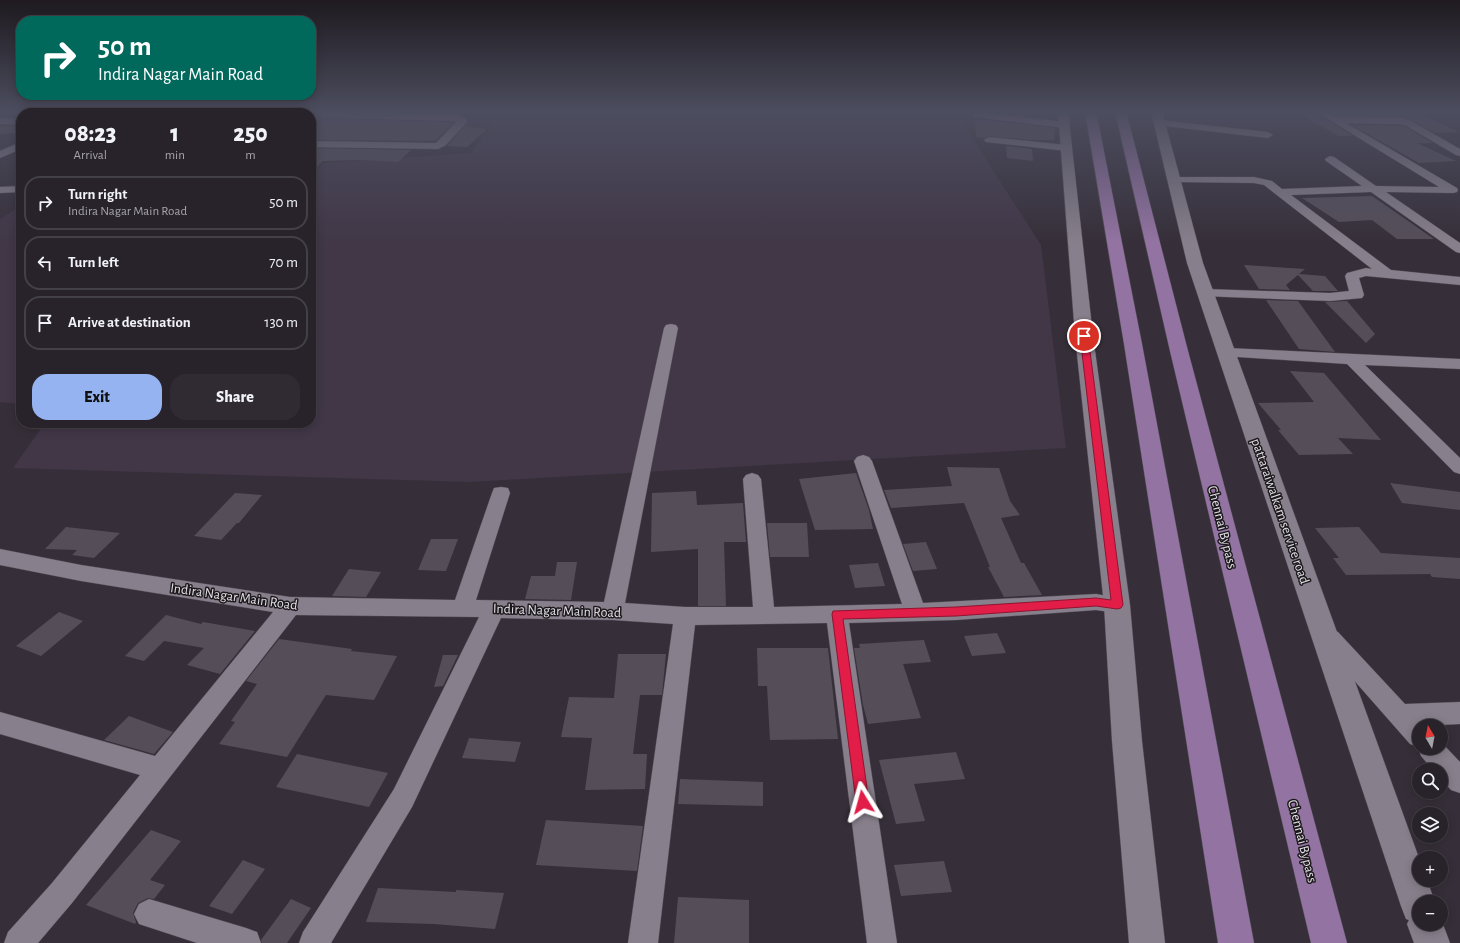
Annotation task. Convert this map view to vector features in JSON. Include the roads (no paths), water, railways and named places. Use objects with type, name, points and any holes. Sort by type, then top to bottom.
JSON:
[{"type":"highway","points":[[1098,155],[1135,352],[1236,943]]},
{"type":"highway","name":"Chennai Bypass","points":[[1131,155],[1180,359],[1329,943]]},
{"type":"street","points":[[1067,155],[1084,336],[1117,605],[1127,741],[1147,943]]},
{"type":"street","name":"pattaraiwalkam service road","points":[[1168,155],[1195,263],[1415,895]]},
{"type":"street","points":[[1393,155],[1456,192]]},
{"type":"street","points":[[1330,159],[1460,249]]},
{"type":"street","points":[[1174,179],[1254,180],[1268,183],[1387,274]]},
{"type":"street","points":[[0,190],[16,189]]},
{"type":"street","points":[[1280,192],[1375,189],[1456,192]]},
{"type":"street","points":[[1206,293],[1330,297],[1357,295],[1352,276],[1366,272],[1460,281]]},
{"type":"street","points":[[613,612],[670,328]]},
{"type":"street","points":[[1226,353],[1460,364]]},
{"type":"street","points":[[1351,360],[1460,468]]},
{"type":"street","points":[[863,462],[915,612]]},
{"type":"street","points":[[752,479],[764,616]]},
{"type":"street","points":[[463,608],[501,493]]},
{"type":"street","name":"Indira Nagar Main Road","points":[[0,557],[81,573],[290,606],[463,608],[613,612],[685,616],[764,616],[956,611],[1096,602],[1117,605]]},
{"type":"street","points":[[19,943],[62,893],[290,606]]},
{"type":"street","points":[[314,943],[403,798],[494,609]]},
{"type":"street","points":[[837,614],[882,943]]},
{"type":"street","points":[[644,943],[685,616]]},
{"type":"street","points":[[1323,630],[1412,728]]},
{"type":"street","points":[[1400,715],[1460,714]]},
{"type":"street","points":[[0,723],[159,770]]},
{"type":"street","points":[[1436,755],[1460,782]]},
{"type":"street","points":[[149,914],[246,943]]},
{"type":"street","points":[[1428,931],[1432,943]]}]
